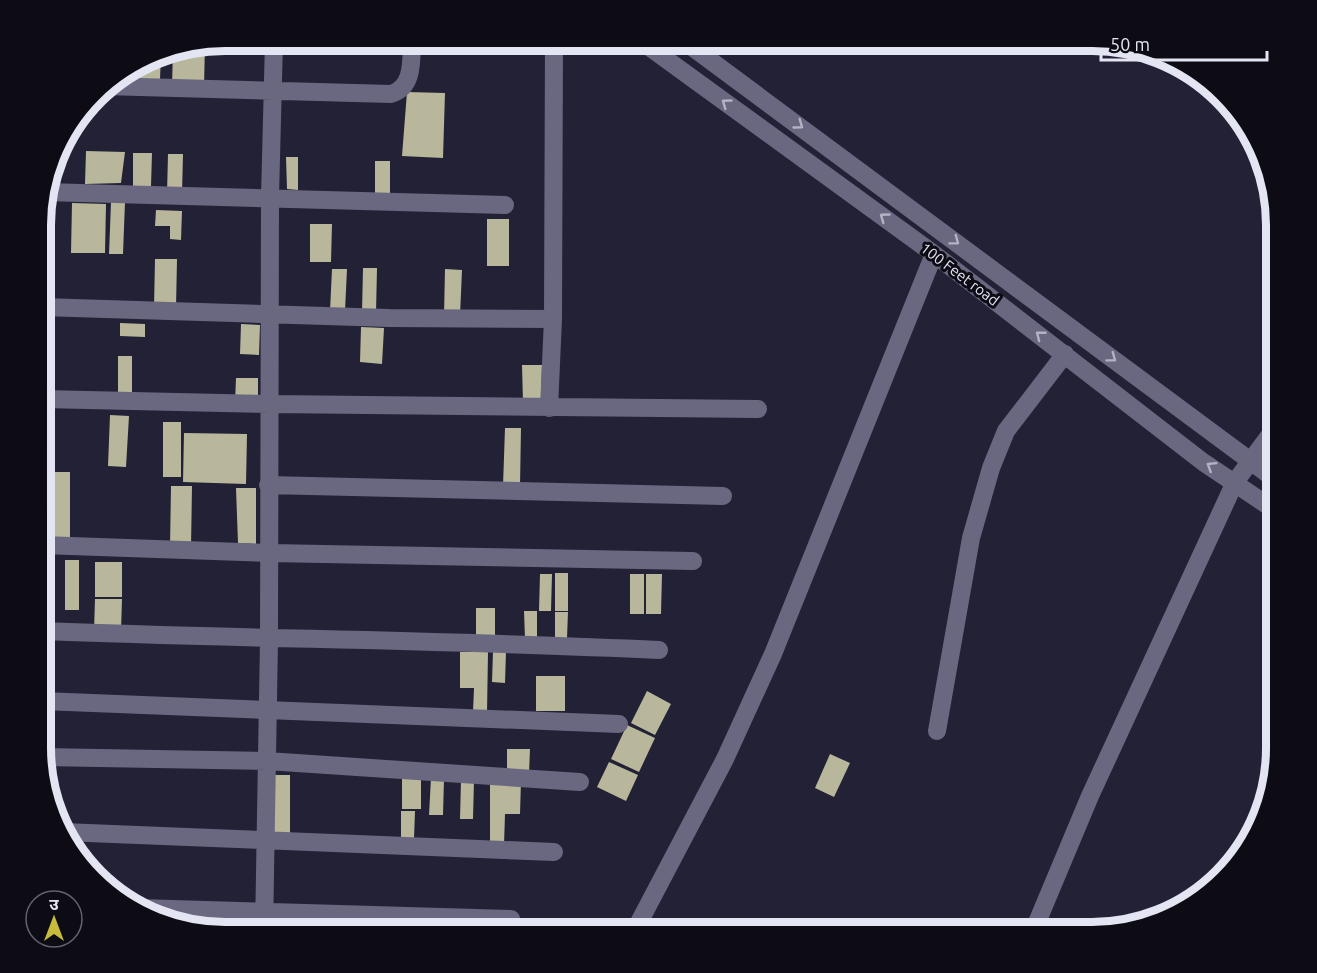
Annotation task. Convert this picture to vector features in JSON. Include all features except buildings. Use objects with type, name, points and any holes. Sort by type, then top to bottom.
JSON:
[{"type":"street","points":[[264,922],[270,553],[268,485],[271,404],[270,197],[274,51]]},
{"type":"street","points":[[120,87],[372,95],[402,91],[411,69],[412,51]]},
{"type":"street","points":[[549,408],[553,320],[554,51]]},
{"type":"street","name":"100 Feet road","points":[[654,51],[934,254],[1203,462],[1266,504]]},
{"type":"street","name":"100 Feet road","points":[[697,51],[1266,473]]},
{"type":"street","points":[[54,192],[505,205]]},
{"type":"street","points":[[639,922],[725,759],[773,654],[934,254]]},
{"type":"street","points":[[51,307],[553,320]]},
{"type":"street","points":[[937,731],[971,538],[991,468],[1006,431],[1065,354]]},
{"type":"street","points":[[51,399],[549,408],[758,409]]},
{"type":"street","points":[[1037,922],[1090,796],[1235,482],[1266,440]]},
{"type":"street","points":[[268,485],[723,496]]},
{"type":"street","points":[[51,544],[270,553],[693,561]]},
{"type":"street","points":[[51,631],[269,640],[456,641],[658,650]]},
{"type":"street","points":[[51,701],[619,723]]},
{"type":"street","points":[[51,757],[267,761],[580,782]]},
{"type":"street","points":[[73,832],[554,852]]},
{"type":"street","points":[[158,908],[511,919]]}]
